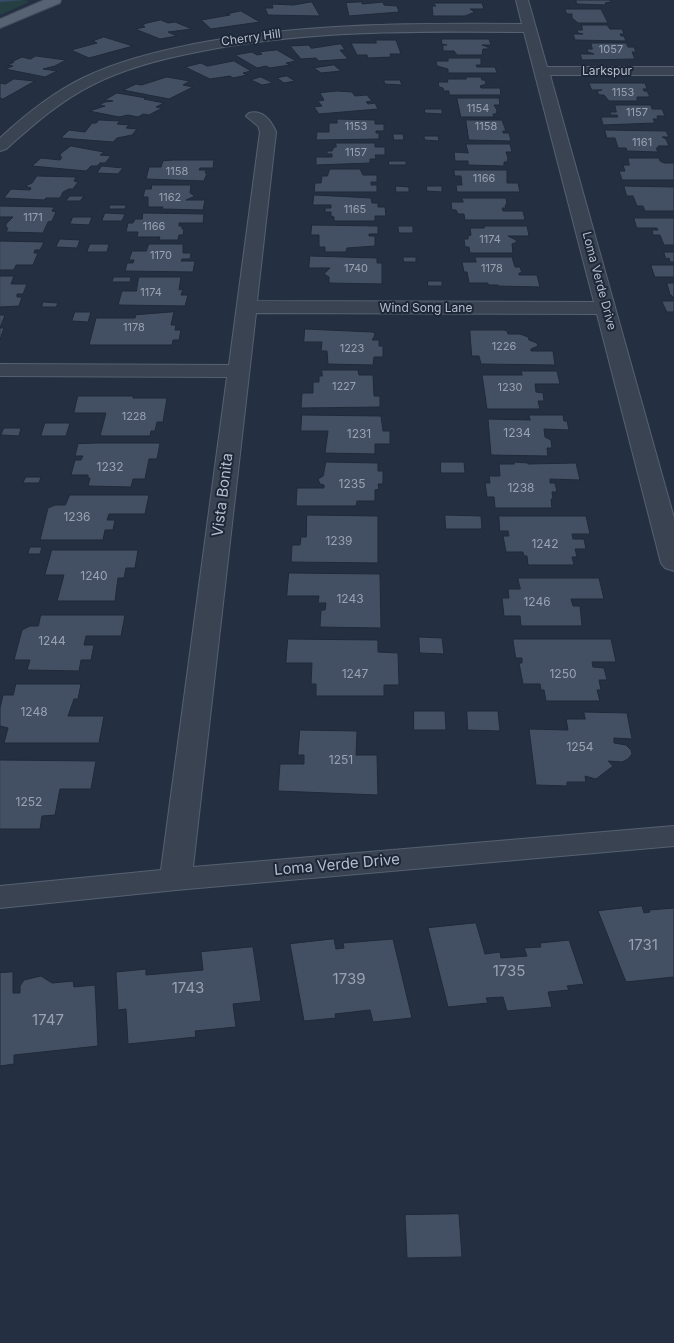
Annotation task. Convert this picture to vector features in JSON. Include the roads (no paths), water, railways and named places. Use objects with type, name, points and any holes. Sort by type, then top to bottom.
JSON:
[{"type":"main road","points":[[0,24],[55,0]]},
{"type":"street","name":"Loma Verde Drive","points":[[522,0],[674,563]]},
{"type":"street","name":"Cherry Hill","points":[[0,146],[57,99],[89,81],[133,64],[191,48],[276,34],[331,30],[529,28]]},
{"type":"street","name":"Larkspur","points":[[540,71],[674,71]]},
{"type":"street","name":"Vista Bonita","points":[[176,879],[268,132],[265,124],[254,116]]},
{"type":"street","name":"Wind Song Lane","points":[[246,307],[606,308]]},
{"type":"street","points":[[0,370],[238,371]]},
{"type":"street","name":"Loma Verde Drive","points":[[0,897],[176,879],[674,836]]},
{"type":"waterway","points":[[0,1],[22,0]]}]
